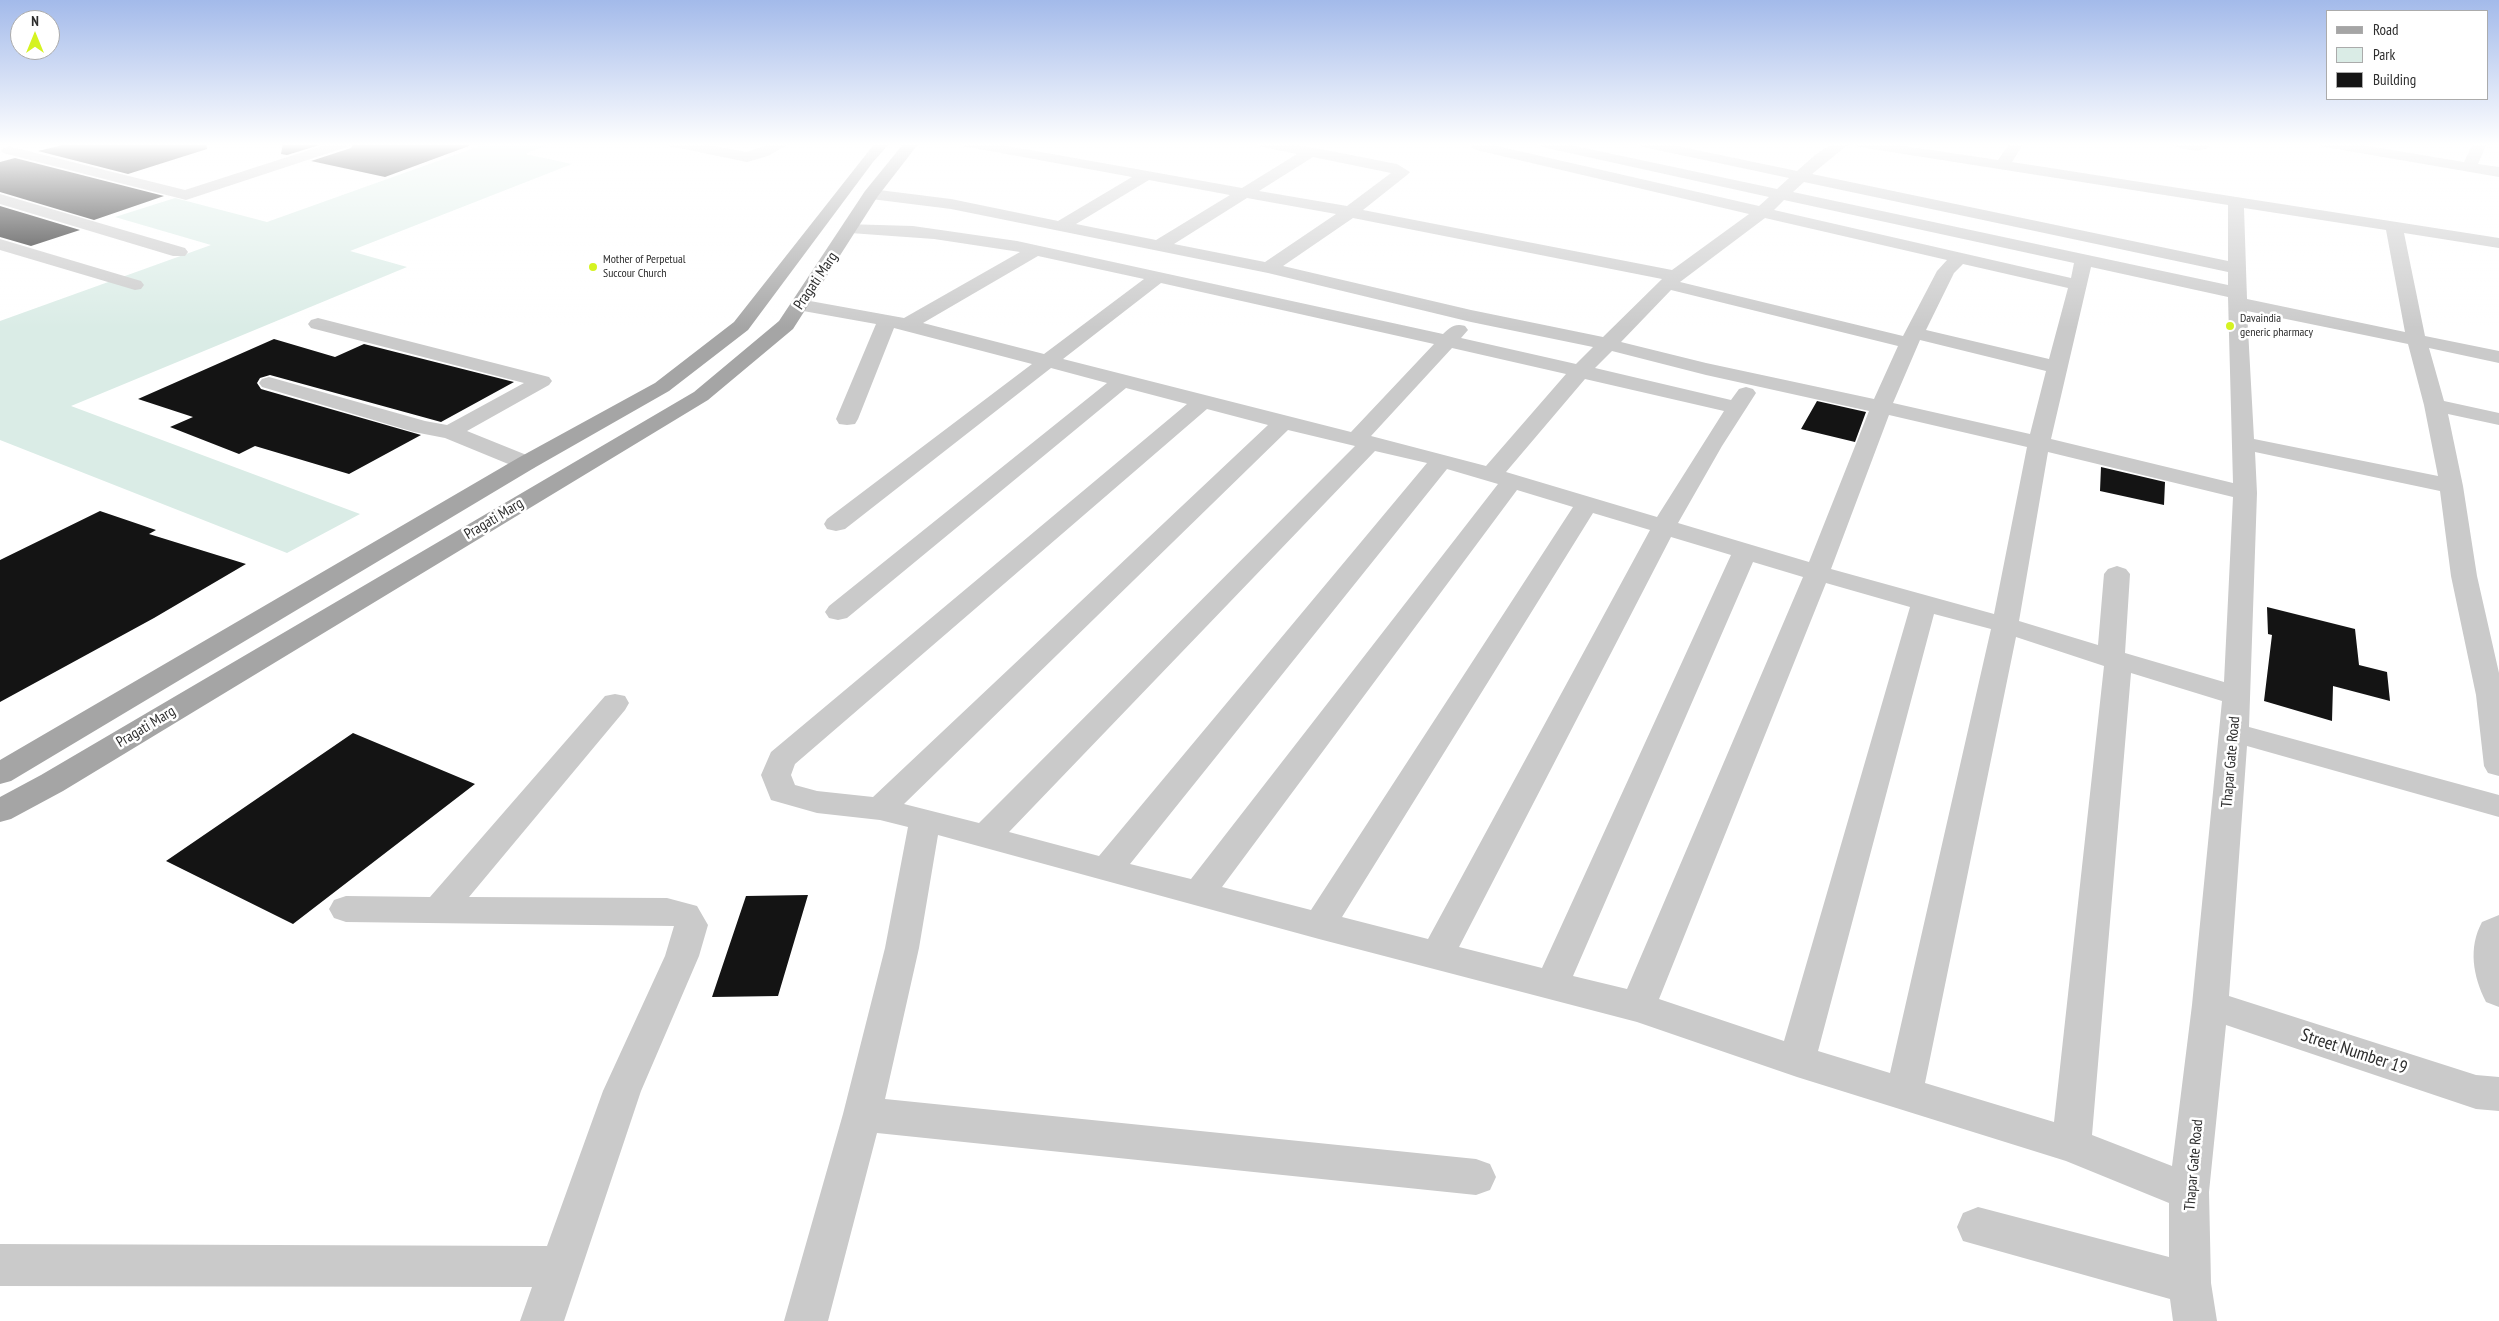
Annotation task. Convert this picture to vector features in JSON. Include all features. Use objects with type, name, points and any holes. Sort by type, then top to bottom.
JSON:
[{"type":"main road","name":"Pragati Marg","points":[[0,774],[526,463],[662,387],[742,326],[834,205]]},
{"type":"main road","name":"Pragati Marg","points":[[0,810],[61,778],[700,396],[786,325],[864,205]]},
{"type":"street","points":[[19,205],[179,252]]},
{"type":"street","points":[[954,205],[1268,268],[1471,316],[1607,344],[1755,380],[2039,442],[2244,492]]},
{"type":"street","points":[[1060,226],[1097,205]]},
{"type":"street","points":[[1158,246],[1225,205]]},
{"type":"street","points":[[1311,205],[1671,280],[1912,338],[2058,367]]},
{"type":"street","points":[[1268,268],[1360,205]]},
{"type":"street","points":[[1724,205],[2078,285]]},
{"type":"street","points":[[1198,893],[1581,371],[1671,280],[1770,205]]},
{"type":"street","points":[[1831,205],[2084,260],[2237,288]]},
{"type":"street","points":[[1915,205],[2237,288],[2416,339],[2499,357]]},
{"type":"street","name":"Thapar Gate Road","points":[[2193,1302],[2189,1192],[2210,1005],[2237,696],[2244,492],[2236,205]]},
{"type":"street","points":[[2259,205],[2499,243]]},
{"type":"street","points":[[2394,226],[2416,339],[2434,405],[2451,486],[2464,576],[2496,726],[2499,766]]},
{"type":"street","points":[[850,228],[880,228],[960,236],[1036,250],[1736,407]]},
{"type":"street","points":[[2,246],[135,285]]},
{"type":"street","points":[[847,419],[897,323],[1036,250]]},
{"type":"street","points":[[1638,1007],[1817,573],[1881,406],[1912,338],[1946,271],[1959,257]]},
{"type":"street","points":[[1904,1093],[2005,625],[2039,442],[2084,260]]},
{"type":"street","points":[[836,524],[1158,277]]},
{"type":"street","points":[[799,305],[897,323],[1283,422],[1442,460],[1746,550],[1817,573],[2005,625],[2237,696]]},
{"type":"street","points":[[986,836],[1363,441],[1471,316]]},
{"type":"street","points":[[318,324],[542,381],[450,432]]},
{"type":"street","points":[[838,612],[1123,380]]},
{"type":"street","points":[[1437,956],[1664,526],[1711,446],[1755,380]]},
{"type":"street","points":[[269,383],[422,427],[450,432],[526,463]]},
{"type":"street","points":[[1203,401],[782,759],[776,775],[782,792],[817,802],[880,809],[925,820],[1319,926],[1638,1007],[1797,1061],[2071,1145],[2189,1192]]},
{"type":"street","points":[[2434,405],[2499,419]]},
{"type":"street","points":[[880,809],[1283,422]]},
{"type":"street","points":[[2243,443],[2451,486]]},
{"type":"street","points":[[1106,870],[1442,460]]},
{"type":"street","points":[[1319,926],[1588,503]]},
{"type":"street","points":[[1551,986],[1746,550]]},
{"type":"street","points":[[2071,1145],[2115,660],[2117,574]]},
{"type":"street","points":[[1797,1061],[1924,603]]},
{"type":"street","points":[[439,909],[616,703]]},
{"type":"street","points":[[2233,732],[2499,806]]},
{"type":"street","points":[[806,1321],[862,1114],[902,948],[925,820]]},
{"type":"street","points":[[346,908],[667,911],[685,916],[691,925],[682,956],[622,1092],[542,1321]]},
{"type":"street","points":[[2499,928],[2494,931],[2489,950],[2499,992]]},
{"type":"street","name":"Street Number 19","points":[[2210,1005],[2476,1092],[2499,1096]]},
{"type":"street","points":[[862,1114],[1476,1177]]},
{"type":"street","points":[[1978,1227],[2193,1302]]},
{"type":"street","points":[[0,1265],[561,1267]]},
{"type":"green space","points":[[154,205],[200,205],[267,222],[316,205],[468,205],[350,251],[407,267],[71,406],[360,514],[287,553],[0,440],[0,321],[211,245],[115,217]]},
{"type":"building","points":[[42,205],[139,205],[94,220]]},
{"type":"building","points":[[0,206],[80,230],[31,246],[0,237]]},
{"type":"building","points":[[274,339],[335,357],[364,344],[514,382],[441,422],[270,375],[260,378],[257,383],[261,389],[421,435],[349,474],[255,446],[239,454],[170,427],[193,417],[138,399]]},
{"type":"building","points":[[1817,401],[1866,412],[1855,442],[1801,429]]},
{"type":"building","points":[[2101,467],[2165,482],[2164,505],[2100,491]]},
{"type":"building","points":[[100,511],[156,530],[149,534],[246,564],[154,618],[0,702],[0,560]]},
{"type":"building","points":[[2267,607],[2355,629],[2359,665],[2387,672],[2390,701],[2333,686],[2332,721],[2264,701],[2272,635],[2268,634]]},
{"type":"building","points":[[353,733],[475,784],[293,924],[166,861]]},
{"type":"building","points":[[808,895],[778,996],[712,997],[746,896]]},
{"type":"place","name":"Mother of Perpetual Succour Church","points":[[593,267]]},
{"type":"place","name":"Davaindia generic pharmacy","points":[[2230,326]]}]
